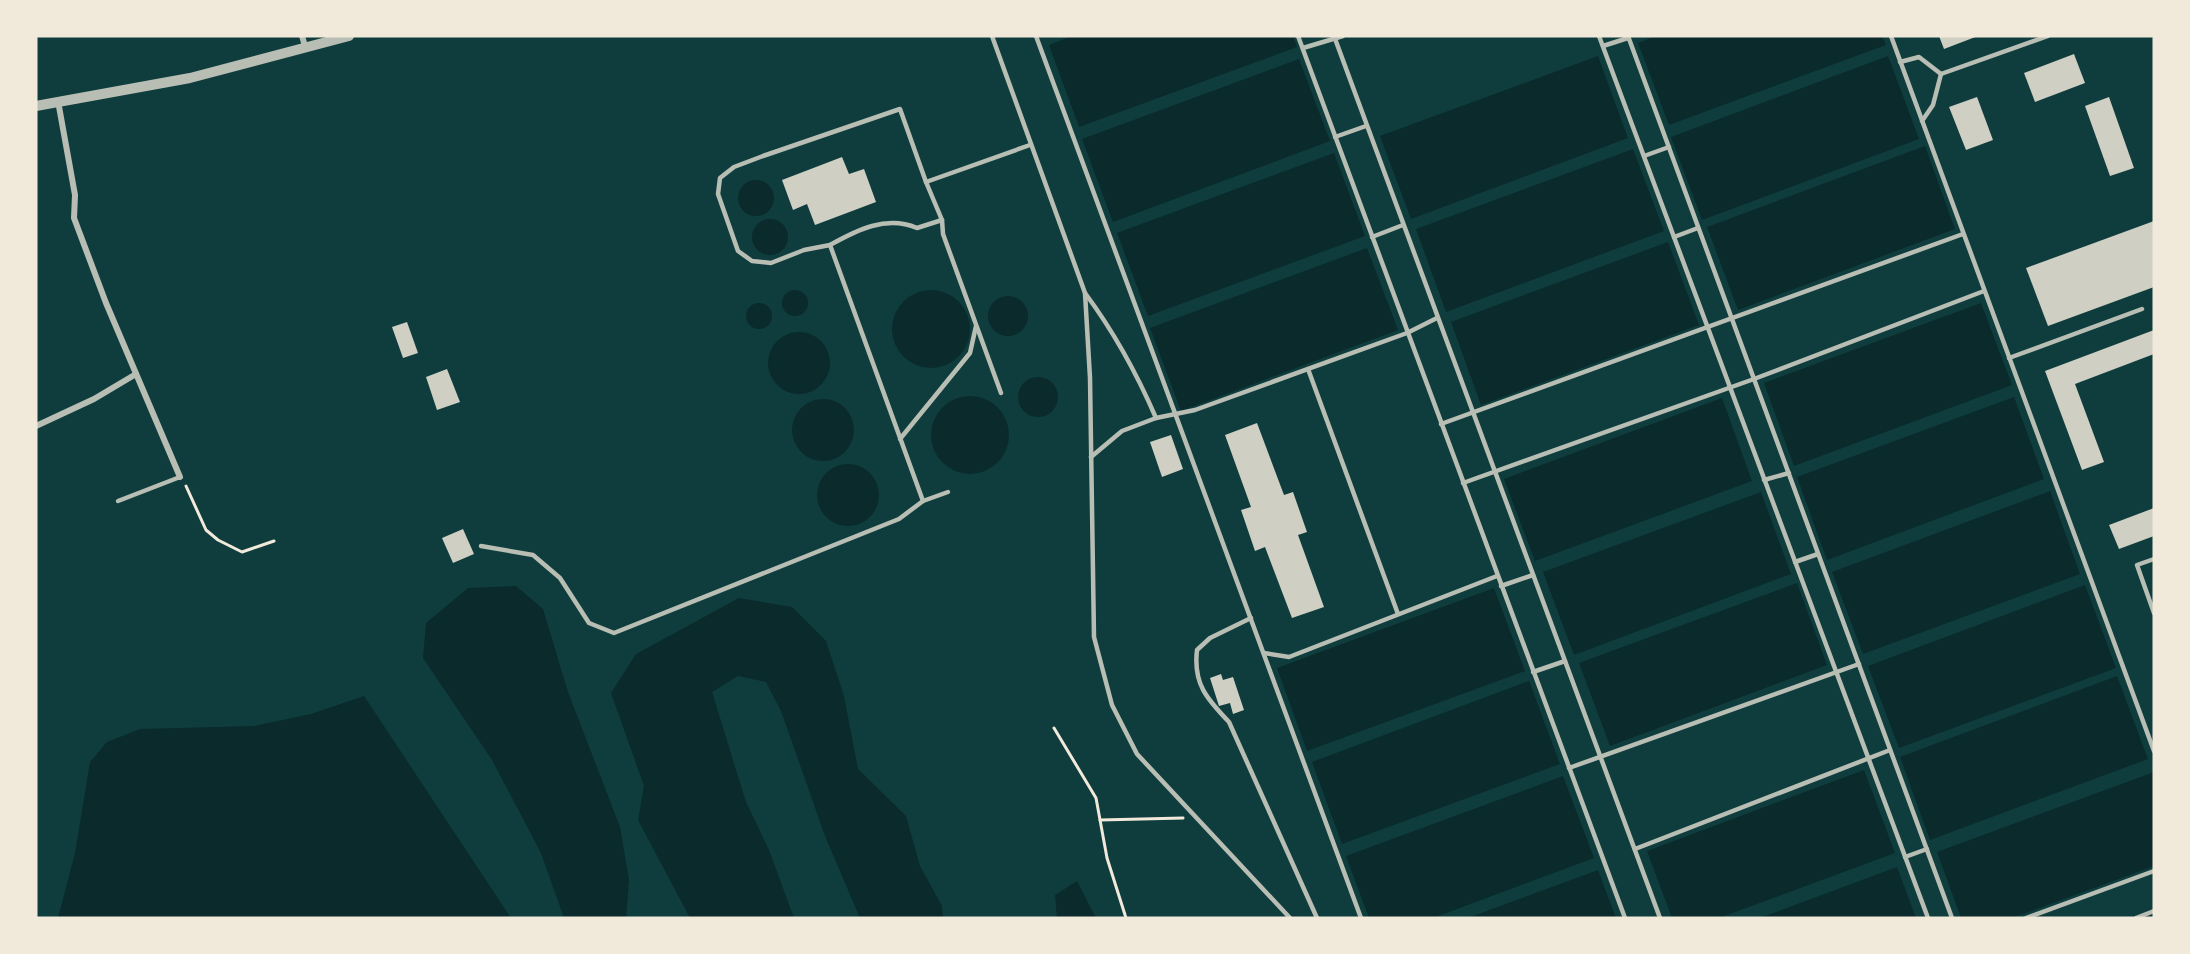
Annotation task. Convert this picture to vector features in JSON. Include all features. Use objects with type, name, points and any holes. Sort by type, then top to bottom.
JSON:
[{"type":"street","points":[[36,106],[190,78],[303,41],[348,36]]},
{"type":"street","points":[[58,101],[75,195],[74,218],[180,477]]},
{"type":"street","points":[[36,426],[78,408],[136,374]]},
{"type":"lane","points":[[992,36],[1085,293],[1106,321],[1143,387],[1156,418]]},
{"type":"lane","points":[[1036,36],[1361,918]]},
{"type":"lane","points":[[1298,36],[1625,918]]},
{"type":"lane","points":[[1303,48],[1343,36]]},
{"type":"lane","points":[[1599,36],[1928,918]]},
{"type":"lane","points":[[1891,36],[2154,751]]},
{"type":"lane","points":[[1941,74],[2048,36]]},
{"type":"lane","points":[[1603,46],[1628,37],[1952,918]]},
{"type":"lane","points":[[1334,38],[1660,918]]},
{"type":"lane","points":[[1900,62],[1919,57],[1941,74]]},
{"type":"lane","points":[[1922,121],[1933,105],[1941,74]]},
{"type":"lane","points":[[942,220],[917,228],[903,222],[864,227],[830,245],[804,250],[771,263],[752,261],[738,250],[718,194],[720,178],[734,167],[900,109],[942,220],[943,234],[1001,393]]},
{"type":"lane","points":[[1335,137],[1366,126]]},
{"type":"lane","points":[[926,182],[1030,145]]},
{"type":"lane","points":[[1644,156],[1668,147]]},
{"type":"lane","points":[[1372,237],[1403,225]]},
{"type":"lane","points":[[1674,237],[1698,228]]},
{"type":"lane","points":[[1441,424],[1963,234]]},
{"type":"lane","points":[[830,245],[923,501]]},
{"type":"lane","points":[[1463,483],[1754,379],[1984,291]]},
{"type":"lane","points":[[1085,293],[1094,637],[1112,705],[1137,754],[1290,918]]},
{"type":"lane","points":[[2009,358],[2142,309]]},
{"type":"lane","points":[[1091,457],[1122,431],[1156,418],[1176,416],[1308,369],[1407,333],[1437,318]]},
{"type":"lane","points":[[900,439],[970,353],[976,323]]},
{"type":"lane","points":[[1308,369],[1398,614]]},
{"type":"lane","points":[[1764,480],[1789,473]]},
{"type":"lane","points":[[118,501],[180,477]]},
{"type":"lane","points":[[482,546],[533,555],[560,578],[589,623],[614,633],[899,519],[923,501],[948,492]]},
{"type":"lane","points":[[1795,562],[1818,554]]},
{"type":"lane","points":[[2154,559],[2137,565],[2154,613]]},
{"type":"lane","points":[[1501,586],[1533,575]]},
{"type":"lane","points":[[1264,653],[1289,657],[1497,576]]},
{"type":"lane","points":[[1251,618],[1210,638],[1197,650],[1195,668],[1204,696],[1229,723],[1317,918]]},
{"type":"lane","points":[[1533,672],[1565,661]]},
{"type":"lane","points":[[1569,768],[1858,664]]},
{"type":"lane","points":[[1635,849],[1890,750]]},
{"type":"lane","points":[[1905,856],[1927,849]]},
{"type":"lane","points":[[2026,918],[2154,871]]},
{"type":"lane","points":[[2136,918],[2154,911]]},
{"type":"path","points":[[180,477],[202,524],[218,540],[242,552],[274,541]]},
{"type":"path","points":[[1054,728],[1096,798],[1107,858],[1125,918]]},
{"type":"path","points":[[1100,820],[1197,818]]},
{"type":"water","points":[[1072,36],[1293,36],[1297,47],[1079,127],[1049,45]]},
{"type":"water","points":[[1656,36],[1882,36],[1886,45],[1669,125],[1638,43]]},
{"type":"water","points":[[1598,56],[1628,138],[1411,219],[1380,136]]},
{"type":"water","points":[[1888,56],[1919,139],[1702,220],[1671,137]]},
{"type":"water","points":[[1299,59],[1330,141],[1113,222],[1082,139]]},
{"type":"water","points":[[1925,146],[1955,229],[1738,310],[1707,227]]},
{"type":"water","points":[[1633,149],[1664,231],[1446,312],[1416,229]]},
{"type":"water","points":[[1334,153],[1365,236],[1148,316],[1117,233]]},
{"type":"water","points":[[756,180],[768,186],[774,198],[768,210],[756,216],[744,210],[738,198],[744,186]]},
{"type":"water","points":[[770,219],[782,225],[788,237],[782,249],[770,255],[758,249],[752,237],[758,225]]},
{"type":"water","points":[[1668,242],[1699,325],[1481,405],[1451,322]]},
{"type":"water","points":[[1367,248],[1398,330],[1181,411],[1150,328]]},
{"type":"water","points":[[795,290],[804,294],[808,303],[804,312],[795,316],[786,312],[782,303],[786,294]]},
{"type":"water","points":[[931,290],[946,293],[963,307],[970,329],[967,344],[953,361],[931,368],[916,365],[899,351],[892,329],[895,314],[909,297]]},
{"type":"water","points":[[1008,296],[1016,297],[1022,302],[1027,308],[1027,324],[1022,330],[1016,335],[1008,336],[1000,335],[994,330],[989,324],[988,316],[989,308],[994,302],[1000,297]]},
{"type":"water","points":[[759,303],[768,307],[772,316],[768,325],[759,329],[750,325],[746,316],[750,307]]},
{"type":"water","points":[[1981,303],[2012,385],[1794,466],[1764,383]]},
{"type":"water","points":[[793,332],[805,332],[821,341],[828,351],[830,363],[828,375],[821,385],[805,394],[793,394],[782,389],[773,380],[768,369],[768,357],[773,346],[782,337]]},
{"type":"water","points":[[1038,377],[1046,378],[1052,383],[1057,389],[1057,405],[1052,411],[1046,416],[1038,417],[1030,416],[1024,411],[1019,405],[1018,397],[1019,389],[1024,383],[1030,378]]},
{"type":"water","points":[[970,396],[985,399],[1002,413],[1009,435],[1006,450],[992,467],[970,474],[955,471],[938,457],[931,435],[934,420],[948,403]]},
{"type":"water","points":[[2014,397],[2044,479],[1827,560],[1797,477]]},
{"type":"water","points":[[1722,398],[1752,481],[1535,561],[1504,479]]},
{"type":"water","points":[[817,399],[829,399],[845,408],[852,418],[854,430],[852,442],[845,452],[829,461],[817,461],[806,456],[797,447],[792,436],[792,424],[797,413],[806,404]]},
{"type":"water","points":[[842,464],[854,464],[870,473],[877,483],[879,495],[877,507],[870,517],[854,526],[842,526],[831,521],[822,512],[817,501],[817,489],[822,478],[831,469]]},
{"type":"water","points":[[2050,491],[2080,574],[1863,654],[1832,572]]},
{"type":"water","points":[[1761,492],[1791,574],[1574,655],[1543,572]]},
{"type":"water","points":[[1797,583],[1827,665],[1610,746],[1579,663]]},
{"type":"water","points":[[2085,585],[2116,668],[1899,748],[1868,666]]},
{"type":"water","points":[[516,586],[543,609],[568,692],[620,827],[629,880],[626,918],[564,918],[541,853],[492,760],[423,658],[426,623],[468,588]]},
{"type":"water","points":[[1494,588],[1525,671],[1307,751],[1277,668]]},
{"type":"water","points":[[739,598],[792,607],[826,641],[844,696],[858,769],[906,816],[920,866],[942,906],[943,918],[860,918],[825,836],[781,711],[766,682],[738,676],[712,692],[746,802],[769,850],[794,918],[690,918],[638,820],[644,786],[611,693],[636,654]]},
{"type":"water","points":[[2117,676],[2148,759],[1930,840],[1900,757]]},
{"type":"water","points":[[1529,681],[1560,764],[1342,844],[1312,762]]},
{"type":"water","points":[[364,696],[511,918],[58,918],[75,853],[90,762],[107,742],[140,729],[254,726],[311,714]]},
{"type":"water","points":[[1864,770],[1895,853],[1719,918],[1672,918],[1647,851]]},
{"type":"water","points":[[2154,772],[2154,866],[2012,918],[1961,918],[1937,852]]},
{"type":"water","points":[[1563,776],[1594,858],[1433,918],[1369,918],[1346,856]]},
{"type":"water","points":[[1897,867],[1916,918],[1760,918]]},
{"type":"water","points":[[1598,870],[1616,918],[1468,918]]},
{"type":"water","points":[[1077,881],[1096,918],[1057,918],[1055,895]]},
{"type":"building","points":[[1939,36],[1978,36],[1944,49]]},
{"type":"building","points":[[2074,54],[2085,83],[2035,102],[2024,73]]},
{"type":"building","points":[[1977,97],[1993,140],[1966,150],[1949,107]]},
{"type":"building","points":[[2109,97],[2134,168],[2110,176],[2085,106]]},
{"type":"building","points":[[842,157],[849,174],[864,169],[876,202],[815,225],[807,204],[793,210],[782,180]]},
{"type":"building","points":[[2154,221],[2154,287],[2048,326],[2026,268]]},
{"type":"building","points":[[407,322],[418,353],[403,358],[392,327]]},
{"type":"building","points":[[2154,330],[2154,354],[2075,384],[2104,462],[2082,470],[2045,371]]},
{"type":"building","points":[[447,369],[460,402],[437,410],[426,377]]},
{"type":"building","points":[[1257,423],[1284,495],[1293,492],[1307,532],[1298,535],[1324,607],[1292,618],[1265,547],[1255,551],[1241,510],[1251,507],[1225,435]]},
{"type":"building","points":[[1171,435],[1183,469],[1162,477],[1150,442]]},
{"type":"building","points":[[2154,508],[2154,536],[2119,549],[2109,525]]},
{"type":"building","points":[[463,529],[474,554],[453,563],[442,538]]},
{"type":"building","points":[[1221,674],[1223,680],[1233,677],[1244,710],[1233,714],[1230,703],[1219,706],[1210,678]]}]
